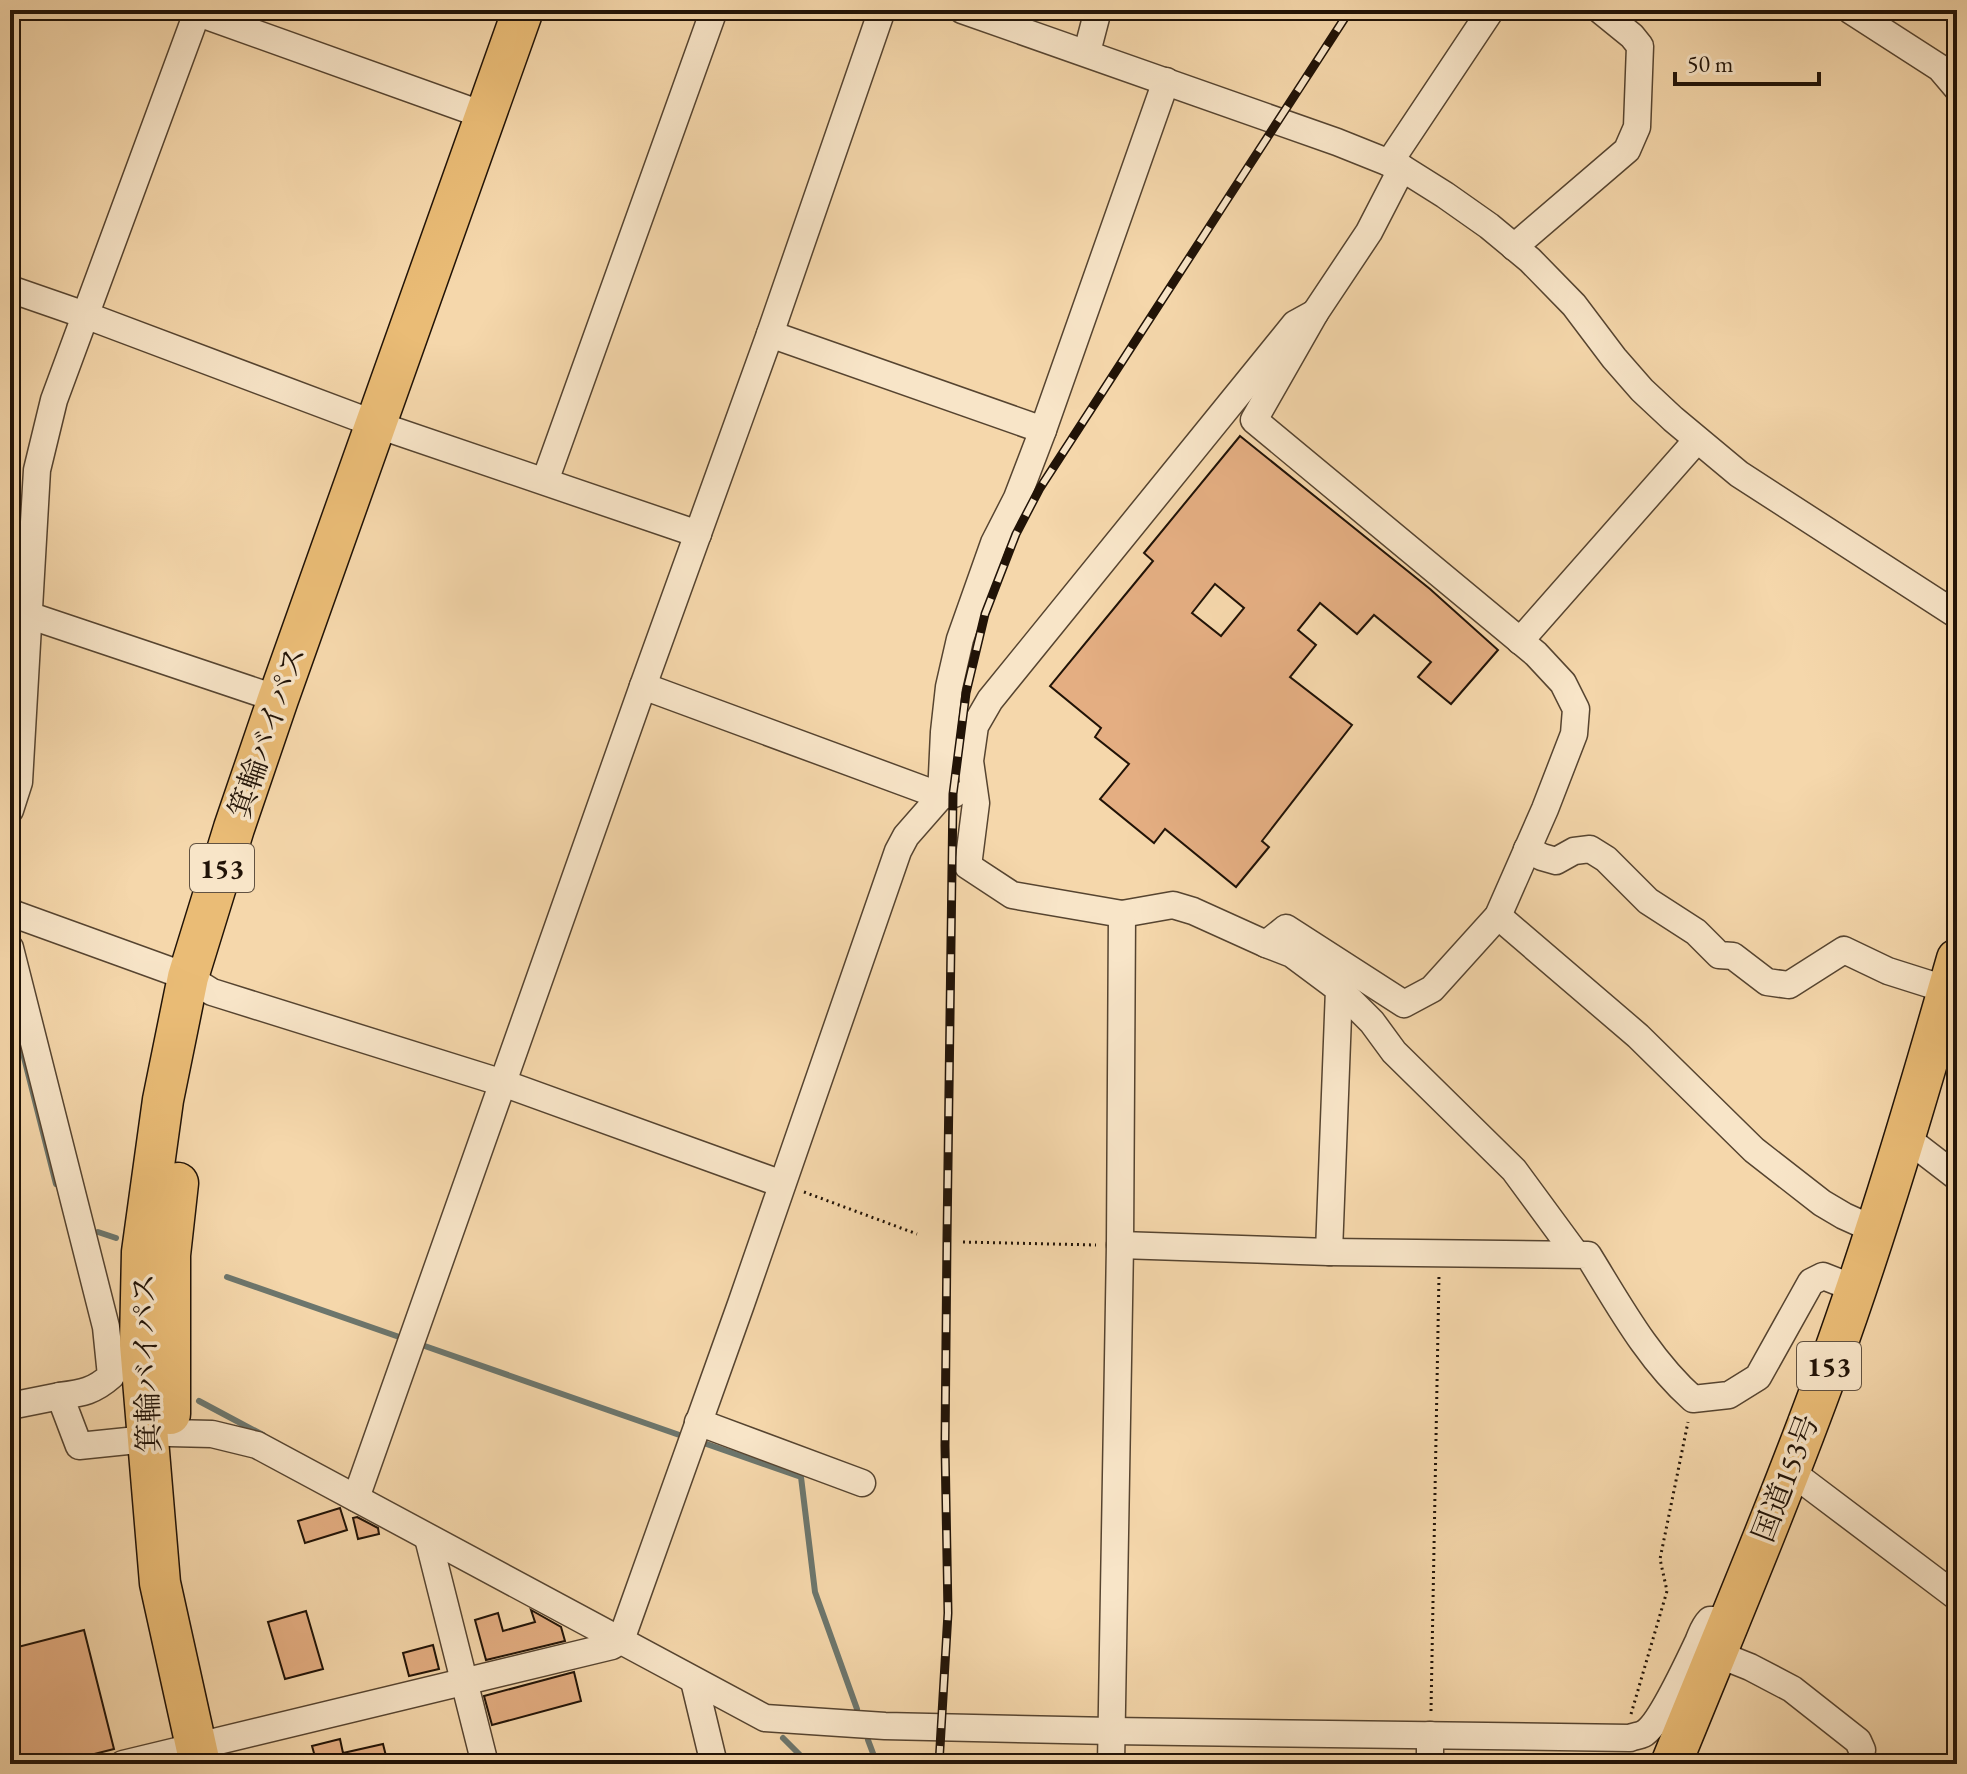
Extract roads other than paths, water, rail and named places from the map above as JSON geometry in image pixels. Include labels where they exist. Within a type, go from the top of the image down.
[{"type":"highway","name":"箕輪バイパス","points":[[200,984],[257,837],[486,116],[523,10]]},
{"type":"highway","name":"箕輪バイパス","points":[[210,1754],[182,1553],[159,1436],[170,1255],[200,984],[234,828],[278,699],[387,428],[548,10]]},
{"type":"highway","name":"国道153号","points":[[1671,1764],[1788,1475],[1856,1289],[1905,1137],[1952,974]]},
{"type":"street","points":[[545,481],[714,10]]},
{"type":"street","points":[[359,1490],[882,10]]},
{"type":"street","points":[[962,10],[1337,142],[1395,166],[1445,195],[1514,247],[1574,305],[1642,390],[1697,440],[1739,474],[1957,615]]},
{"type":"street","points":[[1087,52],[1098,10]]},
{"type":"street","points":[[1266,944],[1286,928],[1404,1004],[1432,989],[1498,916],[1574,734],[1576,709],[1563,683],[1536,654],[1254,420],[1315,313],[1369,232],[1395,166],[1491,10]]},
{"type":"street","points":[[1514,247],[1627,150],[1637,127],[1640,46],[1600,10]]},
{"type":"street","points":[[1850,10],[1940,68],[1957,88]]},
{"type":"street","points":[[10,810],[19,782],[37,470],[54,400],[195,11],[486,116]]},
{"type":"street","points":[[123,1764],[210,1754],[465,1682],[612,1646],[624,1632],[898,851],[906,836],[941,796],[949,687],[960,639],[994,543],[1017,498],[1043,430],[1166,81]]},
{"type":"street","points":[[10,289],[387,428],[698,534]]},
{"type":"street","points":[[1315,313],[1295,324],[990,700],[975,726],[970,761],[976,803],[968,866],[1012,895],[1122,914],[1173,905],[1292,954],[1339,989],[1372,1022],[1394,1052],[1514,1170],[1575,1253]]},
{"type":"street","points":[[770,334],[1043,430]]},
{"type":"street","points":[[1520,641],[1697,440]]},
{"type":"street","points":[[28,615],[278,699]]},
{"type":"street","points":[[643,686],[941,796],[974,791]]},
{"type":"street","points":[[1527,849],[1556,861],[1574,851],[1590,849],[1606,859],[1648,901],[1696,932],[1719,955],[1733,956],[1767,982],[1789,985],[1844,950],[1888,971],[1952,974]]},
{"type":"street","points":[[10,910],[200,984],[503,1083],[782,1184]]},
{"type":"street","points":[[1111,1764],[1122,914]]},
{"type":"street","points":[[1498,916],[1638,1036],[1754,1150],[1822,1203],[1875,1230]]},
{"type":"street","points":[[10,948],[106,1327],[111,1376],[98,1387],[84,1392],[10,1406]]},
{"type":"street","points":[[1329,1252],[1339,989]]},
{"type":"street","points":[[1905,1137],[1957,1177]]},
{"type":"street","points":[[1120,1245],[1329,1252],[1588,1255],[1645,1347],[1693,1399],[1729,1395],[1758,1377],[1811,1282],[1823,1276],[1856,1289]]},
{"type":"street","points":[[60,1396],[79,1446],[159,1436],[212,1434],[257,1445],[359,1490],[428,1538],[624,1632],[694,1681],[765,1718],[885,1726],[1630,1738],[1652,1727],[1704,1626],[1710,1620],[1719,1620],[1721,1638],[1750,1667],[1792,1689],[1858,1741],[1862,1750]]},
{"type":"street","points":[[693,1434],[862,1483]]},
{"type":"street","points":[[1788,1475],[1802,1480],[1957,1597]]},
{"type":"street","points":[[428,1538],[485,1764]]},
{"type":"street","points":[[694,1681],[714,1764]]},
{"type":"street","points":[[1430,1735],[1430,1764]]},
{"type":"waterway","points":[[10,1002],[56,1184]]},
{"type":"waterway","points":[[98,1232],[116,1238]]},
{"type":"waterway","points":[[227,1277],[405,1339]]},
{"type":"waterway","points":[[419,1344],[688,1438]]},
{"type":"waterway","points":[[199,1401],[263,1435]]},
{"type":"waterway","points":[[698,1441],[801,1477],[815,1592],[857,1709]]},
{"type":"waterway","points":[[783,1738],[809,1764]]},
{"type":"waterway","points":[[868,1740],[877,1764]]},
{"type":"railway","points":[[939,1764],[948,1613],[945,1446],[953,794],[966,693],[985,614],[1016,534],[1040,488],[1350,10]]}]
